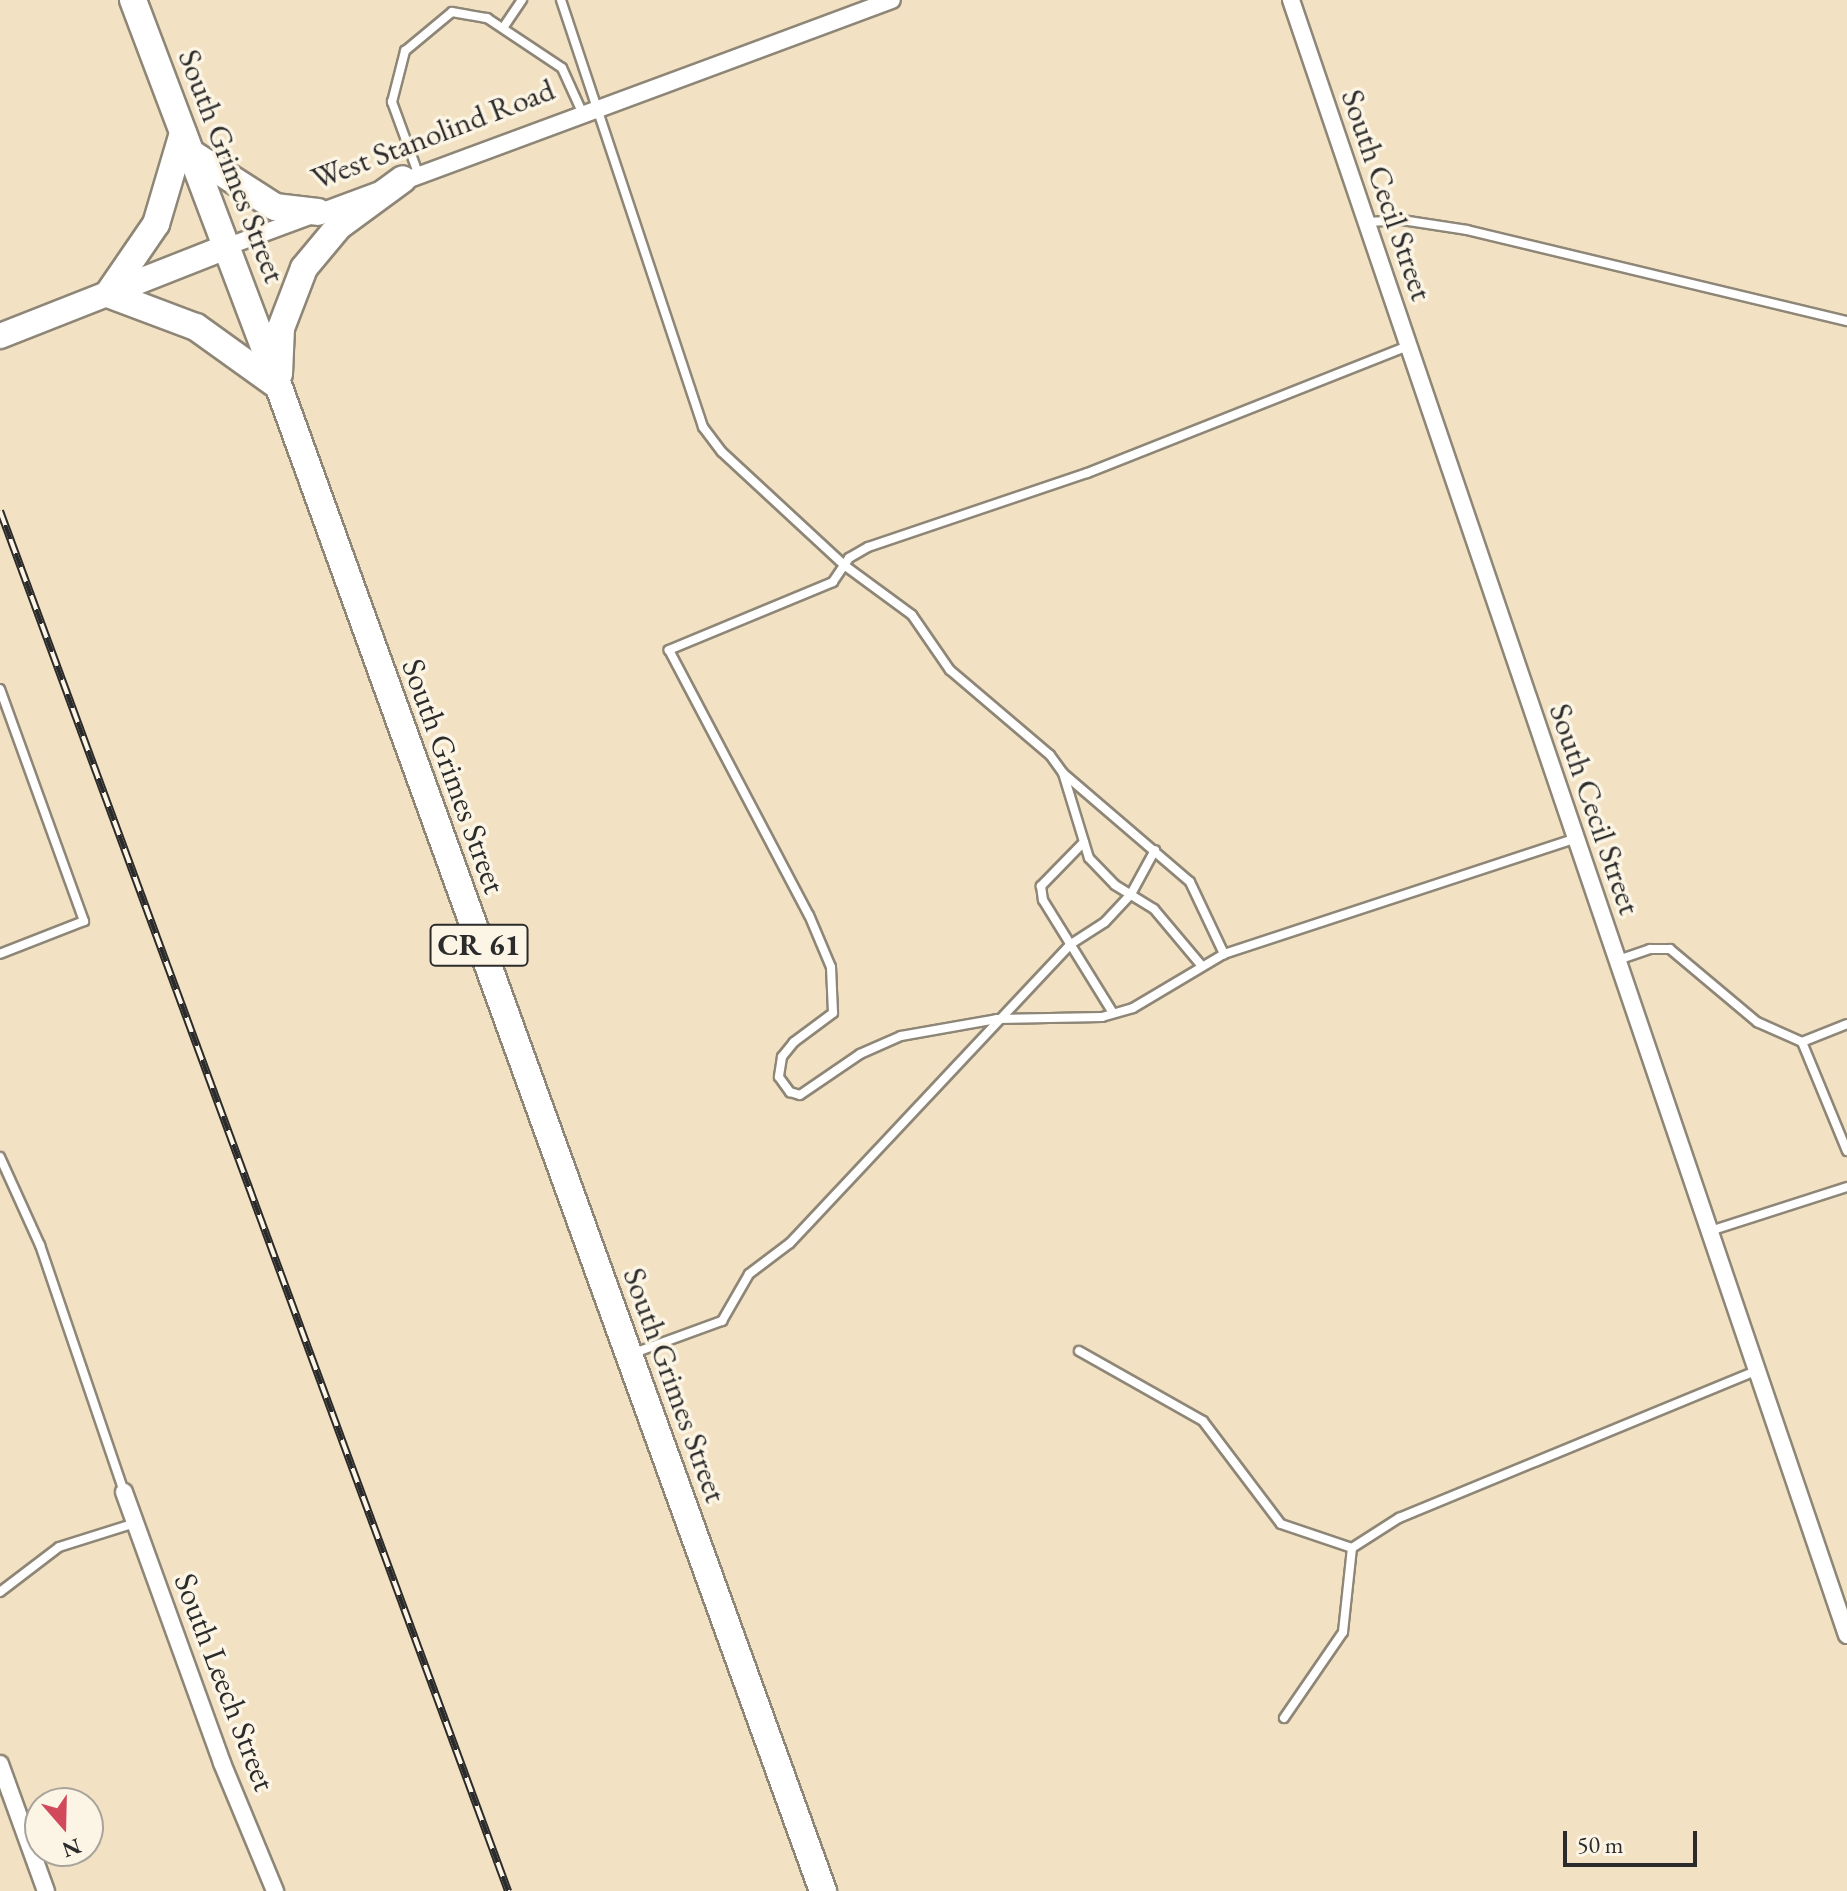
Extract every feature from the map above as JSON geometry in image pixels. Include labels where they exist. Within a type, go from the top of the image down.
[{"type":"main road","name":"South Grimes Street","points":[[133,0],[278,386],[823,1891]]},
{"type":"main road","points":[[278,386],[196,327],[108,294],[156,224],[187,143],[275,207],[318,212]]},
{"type":"main road","points":[[278,386],[281,328],[304,268],[339,226],[410,176]]},
{"type":"main road","name":"West Stanolind Road","points":[[0,336],[226,247]]},
{"type":"street","name":"West Stanolind Road","points":[[226,247],[582,112],[892,0]]},
{"type":"street","name":"South Cecil Street","points":[[1291,0],[1847,1635]]},
{"type":"street","name":"South Leech Street","points":[[124,1492],[275,1891]]},
{"type":"street","points":[[0,1764],[46,1891]]},
{"type":"lane","points":[[503,28],[522,0]]},
{"type":"lane","points":[[561,0],[599,106],[703,427],[722,452],[844,565],[872,581],[912,615],[950,670],[1050,755],[1063,773],[1190,882],[1224,954]]},
{"type":"lane","points":[[410,176],[392,102],[405,51],[452,12],[487,18],[562,68],[582,112]]},
{"type":"lane","points":[[1367,222],[1402,220],[1467,230],[1847,321]]},
{"type":"lane","points":[[1409,346],[1087,473],[868,547],[844,565],[833,582],[669,650],[809,915],[831,967],[833,1013],[794,1042],[782,1057],[779,1077],[790,1092],[800,1095],[860,1054],[901,1036],[1004,1018],[1113,1013],[1133,1008],[1224,954],[1576,838]]},
{"type":"lane","points":[[0,689],[84,921],[0,954]]},
{"type":"lane","points":[[1063,773],[1089,858],[1154,909],[1201,965]]},
{"type":"lane","points":[[1084,842],[1041,886],[1043,900],[1113,1013]]},
{"type":"lane","points":[[628,1355],[722,1321],[749,1274],[790,1243],[1071,944],[1105,922],[1131,894],[1155,850]]},
{"type":"lane","points":[[1617,960],[1650,949],[1670,949],[1757,1022],[1802,1042],[1847,1151]]},
{"type":"lane","points":[[1802,1042],[1847,1024]]},
{"type":"lane","points":[[0,1157],[40,1245],[124,1492]]},
{"type":"lane","points":[[1709,1231],[1847,1187]]},
{"type":"lane","points":[[1079,1351],[1203,1421],[1281,1524],[1352,1548]]},
{"type":"lane","points":[[1352,1548],[1399,1518],[1757,1371]]},
{"type":"lane","points":[[0,1592],[59,1547],[135,1523]]},
{"type":"lane","points":[[1284,1718],[1343,1632],[1352,1548]]},
{"type":"railway","points":[[0,511],[508,1891]]}]
